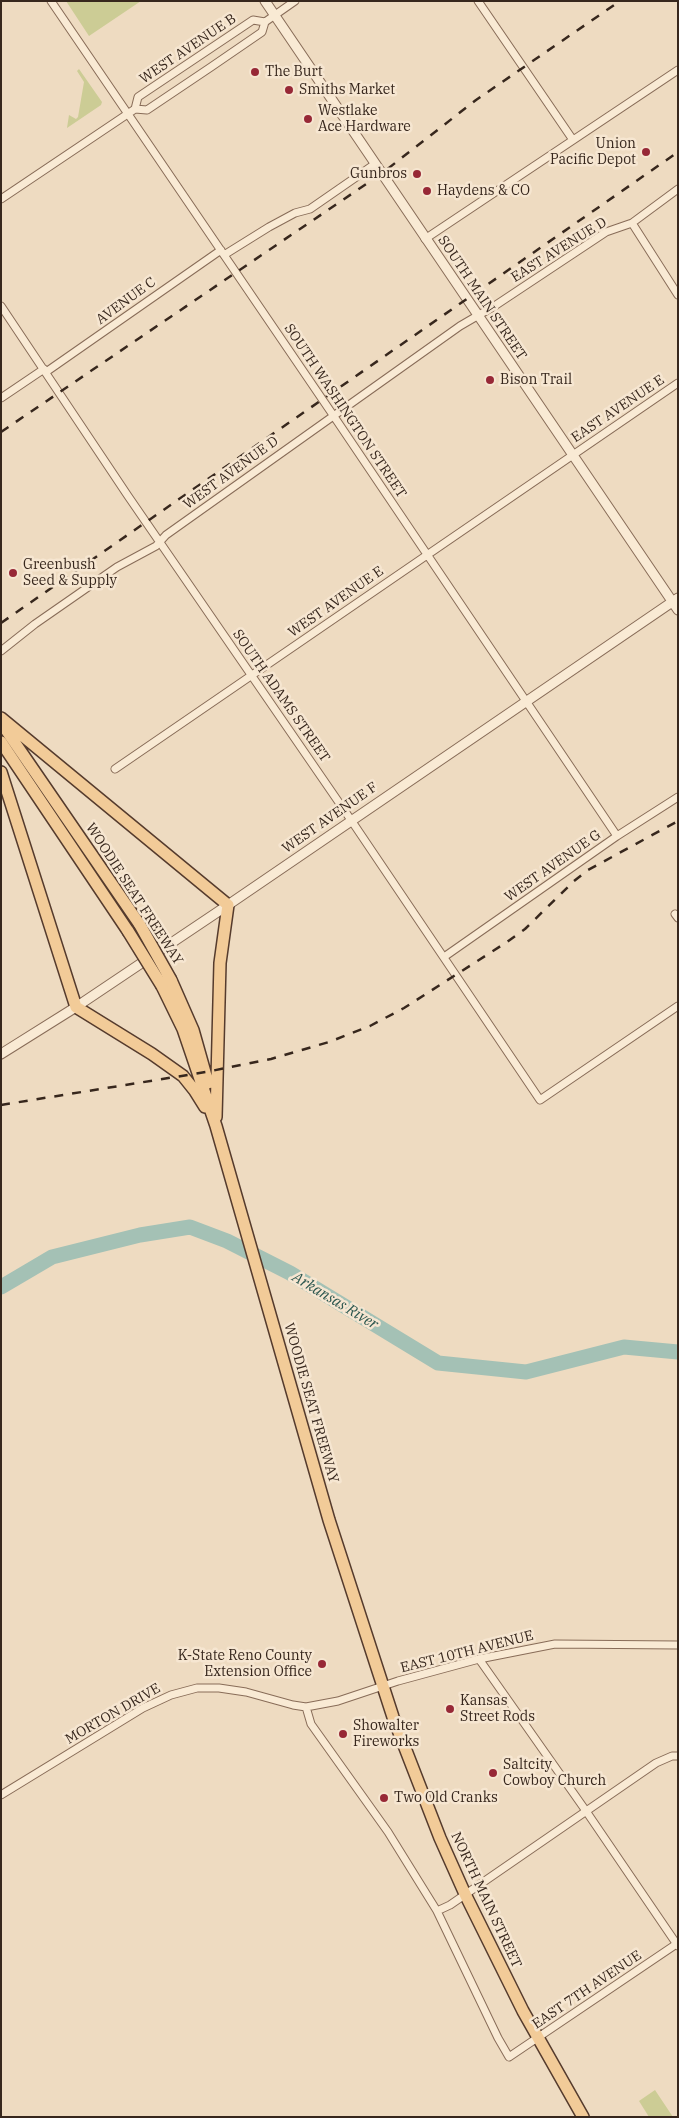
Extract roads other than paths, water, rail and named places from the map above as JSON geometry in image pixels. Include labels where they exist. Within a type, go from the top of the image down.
[{"type":"main road","points":[[1,718],[228,905],[220,963],[216,1126]]},
{"type":"main road","name":"WOODIE SEAT FREEWAY","points":[[1,723],[140,925],[166,983],[193,1030],[204,1064],[220,1141],[329,1520],[382,1686]]},
{"type":"main road","name":"WOODIE SEAT FREEWAY","points":[[1,742],[128,931],[166,983]]},
{"type":"main road","points":[[1,772],[76,1007],[152,1054],[183,1076],[195,1091],[216,1126]]},
{"type":"main road","name":"NORTH MAIN STREET","points":[[382,1686],[415,1776],[465,1894],[537,2038],[583,2117]]},
{"type":"street","name":"SOUTH WASHINGTON STREET","points":[[51,1],[334,415],[617,836]]},
{"type":"street","name":"SOUTH MAIN STREET","points":[[265,1],[572,455],[675,600],[678,610]]},
{"type":"street","name":"WEST AVENUE B","points":[[1,200],[127,114],[135,109],[147,110],[203,73],[262,32],[265,22],[294,1]]},
{"type":"street","points":[[478,1],[573,140]]},
{"type":"street","name":"WEST AVENUE B","points":[[135,109],[138,97],[254,20],[265,22]]},
{"type":"street","points":[[426,239],[678,70]]},
{"type":"street","name":"AVENUE C","points":[[1,398],[222,252],[295,213],[310,209],[375,164]]},
{"type":"street","name":"EAST AVENUE D","points":[[477,315],[606,232],[632,223],[678,189]]},
{"type":"street","points":[[632,223],[678,294]]},
{"type":"street","name":"SOUTH ADAMS STREET","points":[[1,306],[540,1100],[678,1006]]},
{"type":"street","name":"WEST AVENUE D","points":[[1,651],[35,624],[117,567],[156,546],[166,535],[477,315]]},
{"type":"street","name":"EAST AVENUE E","points":[[572,455],[678,383]]},
{"type":"street","name":"WEST AVENUE E","points":[[115,769],[572,455]]},
{"type":"street","name":"WEST AVENUE F","points":[[2,1052],[76,1007],[228,905],[675,600]]},
{"type":"street","name":"WEST AVENUE G","points":[[444,957],[617,836],[678,797]]},
{"type":"street","name":"EAST 10TH AVENUE","points":[[306,1707],[338,1701],[382,1686],[478,1659],[554,1644],[678,1644]]},
{"type":"street","points":[[478,1659],[586,1811],[677,1944]]},
{"type":"street","name":"MORTON DRIVE","points":[[1,1795],[143,1708],[171,1695],[196,1688],[219,1688],[246,1692],[306,1707]]},
{"type":"street","points":[[306,1707],[311,1724],[388,1832],[436,1911],[465,1894],[656,1763],[672,1756],[678,1756]]},
{"type":"street","name":"EAST 7TH AVENUE","points":[[436,1911],[509,2057],[677,1944]]},
{"type":"waterway","name":"Arkansas River","points":[[1,1287],[52,1257],[140,1235],[190,1227],[227,1241],[290,1273],[438,1363],[526,1372],[624,1347],[678,1352]]},
{"type":"railway","points":[[1,432],[381,174],[476,100],[620,1]]},
{"type":"railway","points":[[1,623],[678,152]]},
{"type":"railway","points":[[1,1105],[206,1072],[271,1059],[329,1042],[370,1026],[404,1008],[507,942],[525,929],[574,881],[588,870],[678,821]]},
{"type":"place","name":"The Burt","points":[[255,72]]},
{"type":"place","name":"Smiths Market","points":[[289,90]]},
{"type":"place","name":"Westlake Ace Hardware","points":[[308,119]]},
{"type":"place","name":"Union Pacific Depot","points":[[646,152]]},
{"type":"place","name":"Gunbros","points":[[417,174]]},
{"type":"place","name":"Haydens & CO","points":[[427,191]]},
{"type":"place","name":"Bison Trail","points":[[490,380]]},
{"type":"place","name":"Greenbush Seed & Supply","points":[[13,573]]},
{"type":"place","name":"K-State Reno County Extension Office","points":[[322,1664]]},
{"type":"place","name":"Kansas Street Rods","points":[[450,1709]]},
{"type":"place","name":"Showalter Fireworks","points":[[343,1734]]},
{"type":"place","name":"Saltcity Cowboy Church","points":[[493,1773]]},
{"type":"place","name":"Two Old Cranks","points":[[384,1798]]}]
